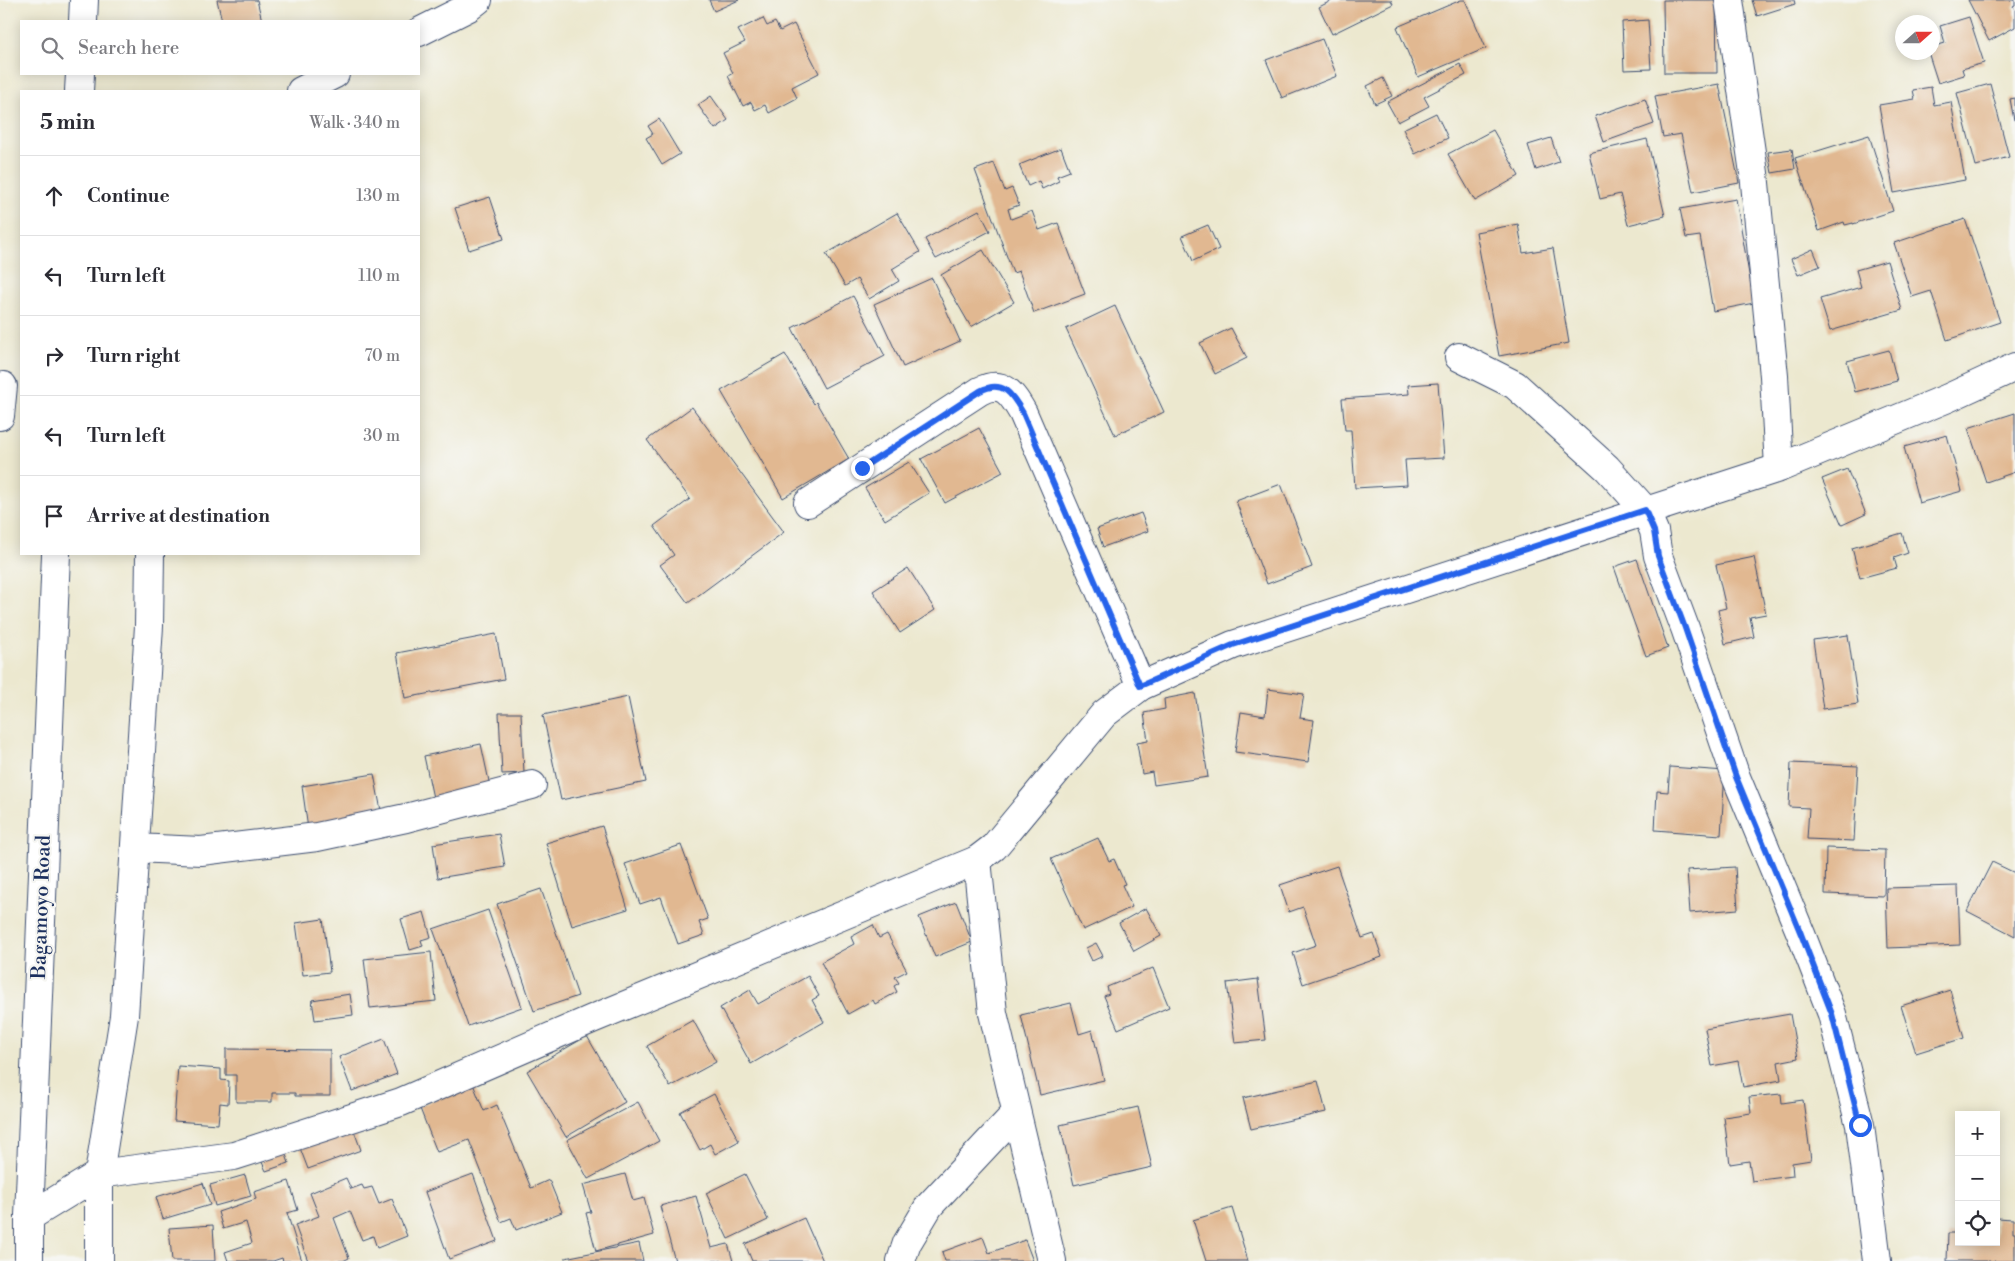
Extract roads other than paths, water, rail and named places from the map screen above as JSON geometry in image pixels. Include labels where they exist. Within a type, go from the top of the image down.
[{"type":"main road","points":[[83,20],[84,0]]},
{"type":"main road","points":[[420,32],[469,7],[478,0]]},
{"type":"main road","points":[[1729,0],[1756,192],[1774,376],[1779,468]]},
{"type":"main road","points":[[79,90],[80,75]]},
{"type":"main road","points":[[303,90],[333,75]]},
{"type":"main road","points":[[1459,357],[1515,385],[1608,468],[1645,510],[1654,531],[1658,556],[1736,777],[1798,924],[1832,1014],[1860,1125],[1877,1261]]},
{"type":"main road","points":[[29,1217],[99,1174],[234,1156],[401,1102],[601,1015],[977,860],[994,847],[1104,714],[1140,686],[1233,645],[1779,468],[2015,368]]},
{"type":"main road","points":[[0,416],[8,386]]},
{"type":"main road","points":[[808,503],[980,391],[988,387],[1000,387],[1006,390],[1014,398],[1023,413],[1140,686]]},
{"type":"main road","name":"Bagamoyo Road","points":[[29,1261],[29,1217],[56,555]]},
{"type":"main road","points":[[99,1261],[99,1174],[124,1016],[149,626],[150,555]]},
{"type":"main road","points":[[135,848],[200,851],[317,837],[406,818],[532,785]]},
{"type":"main road","points":[[977,860],[993,1012],[1052,1261]]},
{"type":"main road","points":[[901,1261],[907,1243],[929,1206],[1016,1113]]}]
